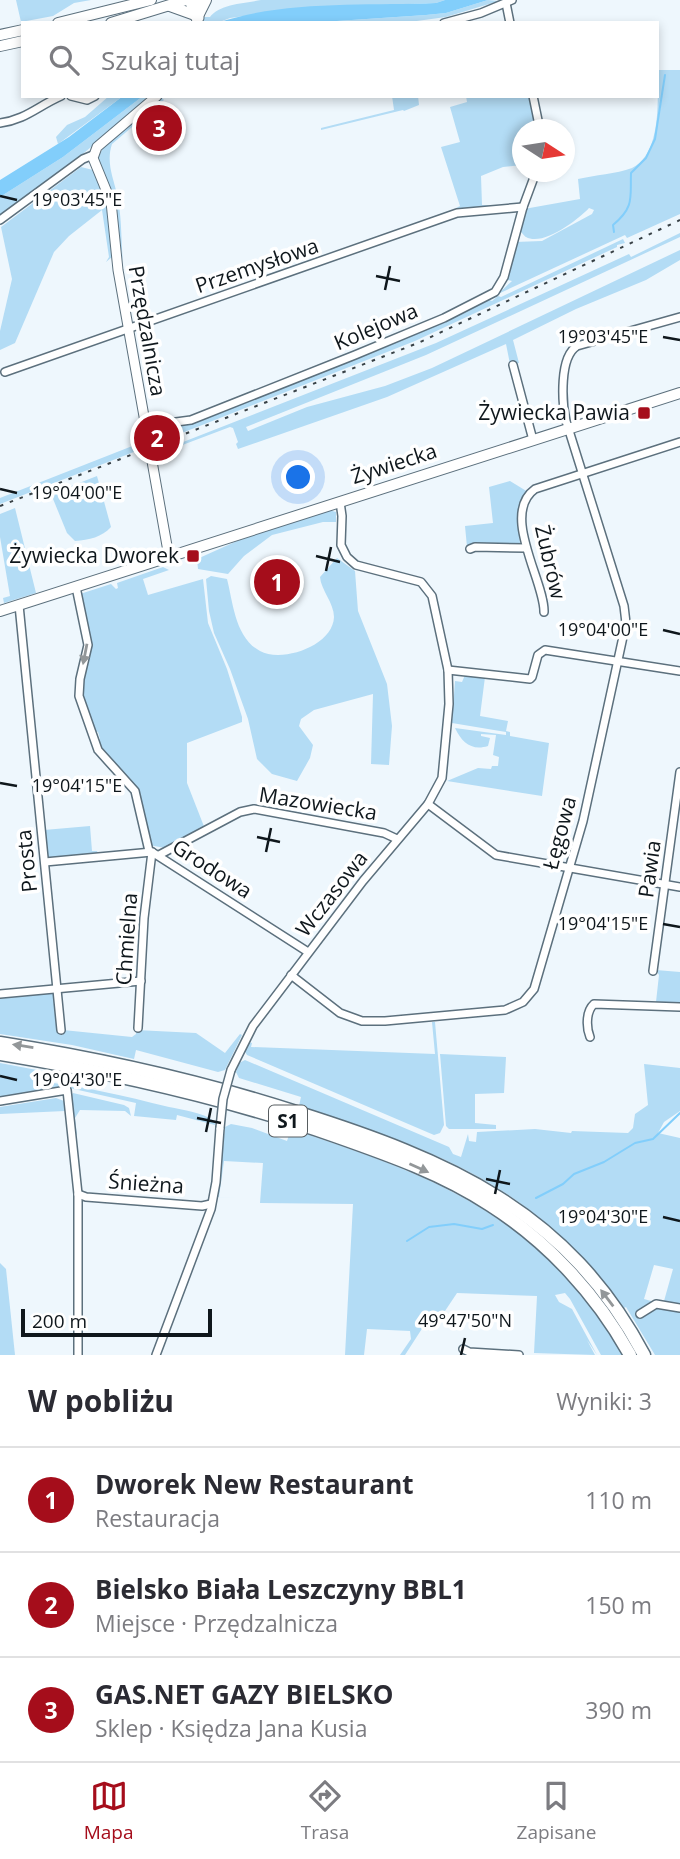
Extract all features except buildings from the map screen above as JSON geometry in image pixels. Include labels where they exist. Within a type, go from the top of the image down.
[{"type":"highway","name":"S1","points":[[0,1043],[132,1067],[238,1094],[375,1138],[444,1166],[497,1196],[557,1242],[610,1301],[644,1355]]},
{"type":"highway","name":"S1","points":[[0,1054],[117,1076],[234,1104],[372,1149],[439,1177],[491,1205],[535,1238],[584,1287],[611,1322],[630,1355]]},
{"type":"main road","points":[[66,21],[151,0]]},
{"type":"main road","points":[[120,21],[188,0]]},
{"type":"main road","points":[[170,6],[198,19],[206,0]]},
{"type":"main road","points":[[0,35],[21,30]]},
{"type":"main road","points":[[0,46],[21,41]]},
{"type":"main road","name":"Żywiecka","points":[[0,611],[680,393]]},
{"type":"street","points":[[188,0],[198,19]]},
{"type":"street","points":[[197,0],[198,19]]},
{"type":"street","points":[[451,21],[509,2],[510,21]]},
{"type":"street","points":[[0,123],[19,120],[56,98]]},
{"type":"street","points":[[0,220],[83,159],[93,155],[97,147],[155,98]]},
{"type":"street","points":[[533,98],[538,119]]},
{"type":"street","name":"Przędzalnicza","points":[[93,155],[111,202],[118,270],[169,556]]},
{"type":"street","name":"Kolejowa","points":[[146,426],[191,419],[355,355],[486,298],[499,288],[504,277],[532,182]]},
{"type":"street","name":"Przemysłowa","points":[[5,372],[457,213],[523,207]]},
{"type":"street","name":"Łęgowa","points":[[291,975],[344,1015],[362,1021],[497,1011],[517,1006],[531,993],[537,981],[583,821],[626,623],[625,612],[565,414],[566,362],[571,351],[577,346],[680,317]]},
{"type":"street","points":[[513,365],[533,440]]},
{"type":"street","points":[[583,473],[680,442]]},
{"type":"street","name":"Żubrów","points":[[544,612],[526,548],[522,521],[530,494],[535,489],[583,473]]},
{"type":"street","name":"Wczasowa","points":[[156,1355],[215,1192],[223,1099],[231,1070],[253,1026],[397,839],[428,804],[439,787],[443,772],[449,704],[448,670],[430,592],[425,584],[416,580],[350,561],[341,545],[340,502]]},
{"type":"street","points":[[470,550],[475,547],[526,548]]},
{"type":"street","name":"Chmielna","points":[[76,587],[88,645],[79,696],[98,750],[135,791],[153,853],[144,918],[138,1028]]},
{"type":"street","name":"Prosta","points":[[19,605],[61,1030]]},
{"type":"street","points":[[448,670],[530,678],[538,655],[543,650],[680,671]]},
{"type":"street","name":"Pawia","points":[[653,971],[680,772]]},
{"type":"street","points":[[428,804],[496,855],[680,887]]},
{"type":"street","name":"Mazowiecka","points":[[153,853],[240,812],[254,809],[384,833],[397,839]]},
{"type":"street","name":"Grodowa","points":[[45,862],[153,853],[308,952]]},
{"type":"street","points":[[0,994],[141,981]]},
{"type":"street","points":[[590,1037],[589,1011],[594,1004],[680,1007]]},
{"type":"street","points":[[0,1101],[67,1090],[78,1194],[78,1355]]},
{"type":"street","name":"Śnieżna","points":[[78,1194],[86,1197],[194,1206],[211,1204]]},
{"type":"street","points":[[640,1314],[656,1304],[680,1308]]},
{"type":"street","points":[[463,1349],[469,1352],[519,1355]]},
{"type":"shaded area","points":[[16,0],[91,0],[74,3],[53,16],[21,22]]},
{"type":"shaded area","points":[[261,0],[445,0],[436,3],[299,8],[222,21],[204,21],[203,17],[210,17],[220,9]]},
{"type":"shaded area","points":[[488,0],[499,1],[446,17],[417,21],[337,21],[426,15],[446,13]]},
{"type":"shaded area","points":[[659,70],[680,70],[680,214],[627,238],[625,235],[498,294],[512,281],[504,279],[515,242],[542,241],[592,214],[594,210],[589,208],[569,225],[551,235],[533,239],[525,237],[518,229],[524,209],[580,199],[578,179],[632,168],[642,161],[649,151],[656,124]]},
{"type":"shaded area","points":[[107,98],[120,98],[58,144],[56,137],[67,125],[85,117]]},
{"type":"shaded area","points":[[140,98],[146,98],[140,106],[60,173],[0,216],[0,197],[63,157]]},
{"type":"shaded area","points":[[162,98],[164,100],[112,144],[110,151],[120,211],[123,263],[114,197],[98,158],[103,148]]},
{"type":"shaded area","points":[[392,98],[418,98],[419,105],[404,111],[321,130],[321,128],[394,110]]},
{"type":"shaded area","points":[[466,98],[531,98],[536,119],[512,119],[512,166],[481,176],[482,205],[494,205],[459,210],[456,208],[460,206],[441,147],[460,142],[450,107],[467,102]]},
{"type":"shaded area","points":[[81,167],[93,170],[106,203],[112,257],[106,262],[109,257],[102,210],[69,236],[54,252],[15,343],[0,350],[0,331],[12,279],[1,227]]},
{"type":"shaded area","points":[[680,233],[680,237],[426,355],[246,427],[248,431],[307,407],[385,386],[432,368],[680,250],[680,260],[646,280],[576,309],[513,340],[519,363],[510,364],[506,344],[387,397],[238,449],[233,428],[230,427],[156,455],[155,453],[436,343]]},
{"type":"shaded area","points":[[623,239],[625,243],[617,247],[415,341],[154,444],[153,429],[156,441],[160,440],[162,426],[178,425],[487,299],[492,301]]},
{"type":"shaded area","points":[[140,443],[144,444],[144,448],[0,504],[0,498]]},
{"type":"shaded area","points":[[97,476],[111,527],[95,537],[75,541],[67,533],[51,494]]},
{"type":"shaded area","points":[[510,481],[528,492],[519,532],[520,543],[467,547],[465,526],[493,523],[489,487]]},
{"type":"shaded area","points":[[15,508],[36,593],[4,603],[3,598],[10,596],[0,537],[0,514]]},
{"type":"shaded area","points":[[329,510],[336,512],[336,522],[323,522],[272,535],[244,556],[228,574],[198,569],[197,559],[237,541]]},
{"type":"shaded area","points":[[337,558],[355,571],[358,611],[387,684],[392,726],[389,765],[371,764],[373,694],[314,710],[301,719],[299,726],[313,745],[310,758],[297,781],[272,774],[257,759],[248,719],[214,633],[206,579],[211,576],[227,579],[236,619],[245,638],[260,651],[281,655],[316,644],[331,627],[333,612],[320,577]]},
{"type":"shaded area","points":[[163,567],[169,570],[143,579],[148,595],[203,579],[208,623],[227,669],[242,717],[242,722],[187,743],[187,783],[205,829],[165,848],[149,845],[138,795],[96,744],[100,739],[98,732],[91,730],[80,696],[89,646],[80,594],[111,584],[116,589],[117,583]]},
{"type":"shaded area","points":[[465,675],[485,677],[480,716],[508,721],[506,731],[510,732],[510,736],[549,743],[542,796],[447,781],[478,768],[491,769],[492,766],[498,766],[499,757],[493,755],[496,735],[481,734],[490,738],[488,746],[477,747],[464,742],[455,728],[506,735],[506,732],[452,723],[455,681],[462,682]]},
{"type":"shaded area","points":[[90,826],[92,851],[97,851],[98,854],[47,858],[44,830]]},
{"type":"shaded area","points":[[656,970],[680,972],[680,1005],[597,1002],[656,1002],[659,975]]},
{"type":"shaded area","points":[[56,991],[60,1035],[63,1035],[63,1030],[132,1037],[136,1030],[196,1033],[225,1053],[240,1034],[242,1035],[225,1070],[218,1072],[136,1050],[134,1059],[72,1045],[0,1034],[0,996]]},
{"type":"shaded area","points":[[432,1022],[435,1022],[444,1125],[440,1133],[434,1135],[247,1055],[244,1050],[248,1042],[252,1043],[251,1047],[435,1054]]},
{"type":"shaded area","points":[[440,1054],[506,1057],[504,1093],[475,1094],[475,1123],[496,1125],[496,1129],[449,1129],[446,1126]]},
{"type":"shaded area","points":[[245,1060],[449,1147],[453,1154],[461,1157],[468,1134],[469,1141],[476,1142],[477,1132],[535,1129],[571,1133],[628,1133],[633,1128],[635,1114],[648,1105],[644,1064],[680,1068],[680,1111],[664,1122],[658,1133],[680,1138],[680,1305],[664,1301],[673,1269],[654,1265],[644,1299],[651,1301],[654,1306],[680,1310],[680,1355],[655,1355],[626,1307],[624,1308],[589,1265],[554,1230],[517,1201],[480,1177],[439,1157],[396,1139],[299,1106],[301,1097],[239,1078],[236,1072],[239,1063]]},
{"type":"shaded area","points":[[0,1063],[37,1070],[35,1081],[85,1088],[193,1112],[205,1116],[215,1122],[215,1125],[177,1115],[176,1120],[134,1116],[136,1103],[65,1087],[0,1098]]},
{"type":"shaded area","points":[[73,1093],[124,1105],[129,1108],[131,1116],[125,1111],[80,1110],[75,1118],[77,1135],[74,1133],[70,1097]]},
{"type":"shaded area","points":[[56,1098],[64,1101],[65,1111],[0,1114],[0,1107]]},
{"type":"shaded area","points":[[231,1124],[252,1128],[287,1141],[291,1129],[345,1147],[439,1185],[481,1208],[520,1235],[556,1267],[590,1307],[623,1355],[601,1355],[565,1293],[555,1295],[559,1302],[572,1309],[597,1355],[587,1340],[595,1355],[534,1353],[537,1296],[457,1293],[445,1311],[432,1315],[405,1355],[400,1355],[411,1339],[410,1331],[367,1329],[364,1355],[345,1355],[353,1204],[260,1203],[263,1163],[224,1161],[219,1197],[240,1198],[218,1197],[225,1127]]},
{"type":"shaded area","points":[[0,1263],[6,1269],[15,1355],[0,1355]]},
{"type":"water","points":[[445,0],[488,0],[446,13],[426,15],[337,21],[224,21],[297,7],[436,3]]},
{"type":"water","points":[[120,98],[140,98],[63,157],[0,197],[0,180],[69,137]]},
{"type":"waterway","points":[[614,232],[613,225],[625,213],[630,201],[631,173],[646,158],[655,139],[665,75]]},
{"type":"waterway","points":[[536,1198],[563,1184],[574,1174],[604,1162],[635,1143],[653,1139],[680,1113]]},
{"type":"waterway","points":[[407,1241],[429,1227],[454,1224],[482,1229],[493,1225]]},
{"type":"railway","points":[[0,506],[418,343],[680,220]]},
{"type":"place","name":"GAS.NET GAZY BIELSKO","points":[[159,128]]},
{"type":"place","name":"Żywiecka Pawia","points":[[644,413]]},
{"type":"place","name":"Bielsko Biała Leszczyny BBL1","points":[[157,438]]},
{"type":"place","name":"Żywiecka Dworek","points":[[193,556]]},
{"type":"place","name":"Dworek New Restaurant","points":[[277,582]]}]
